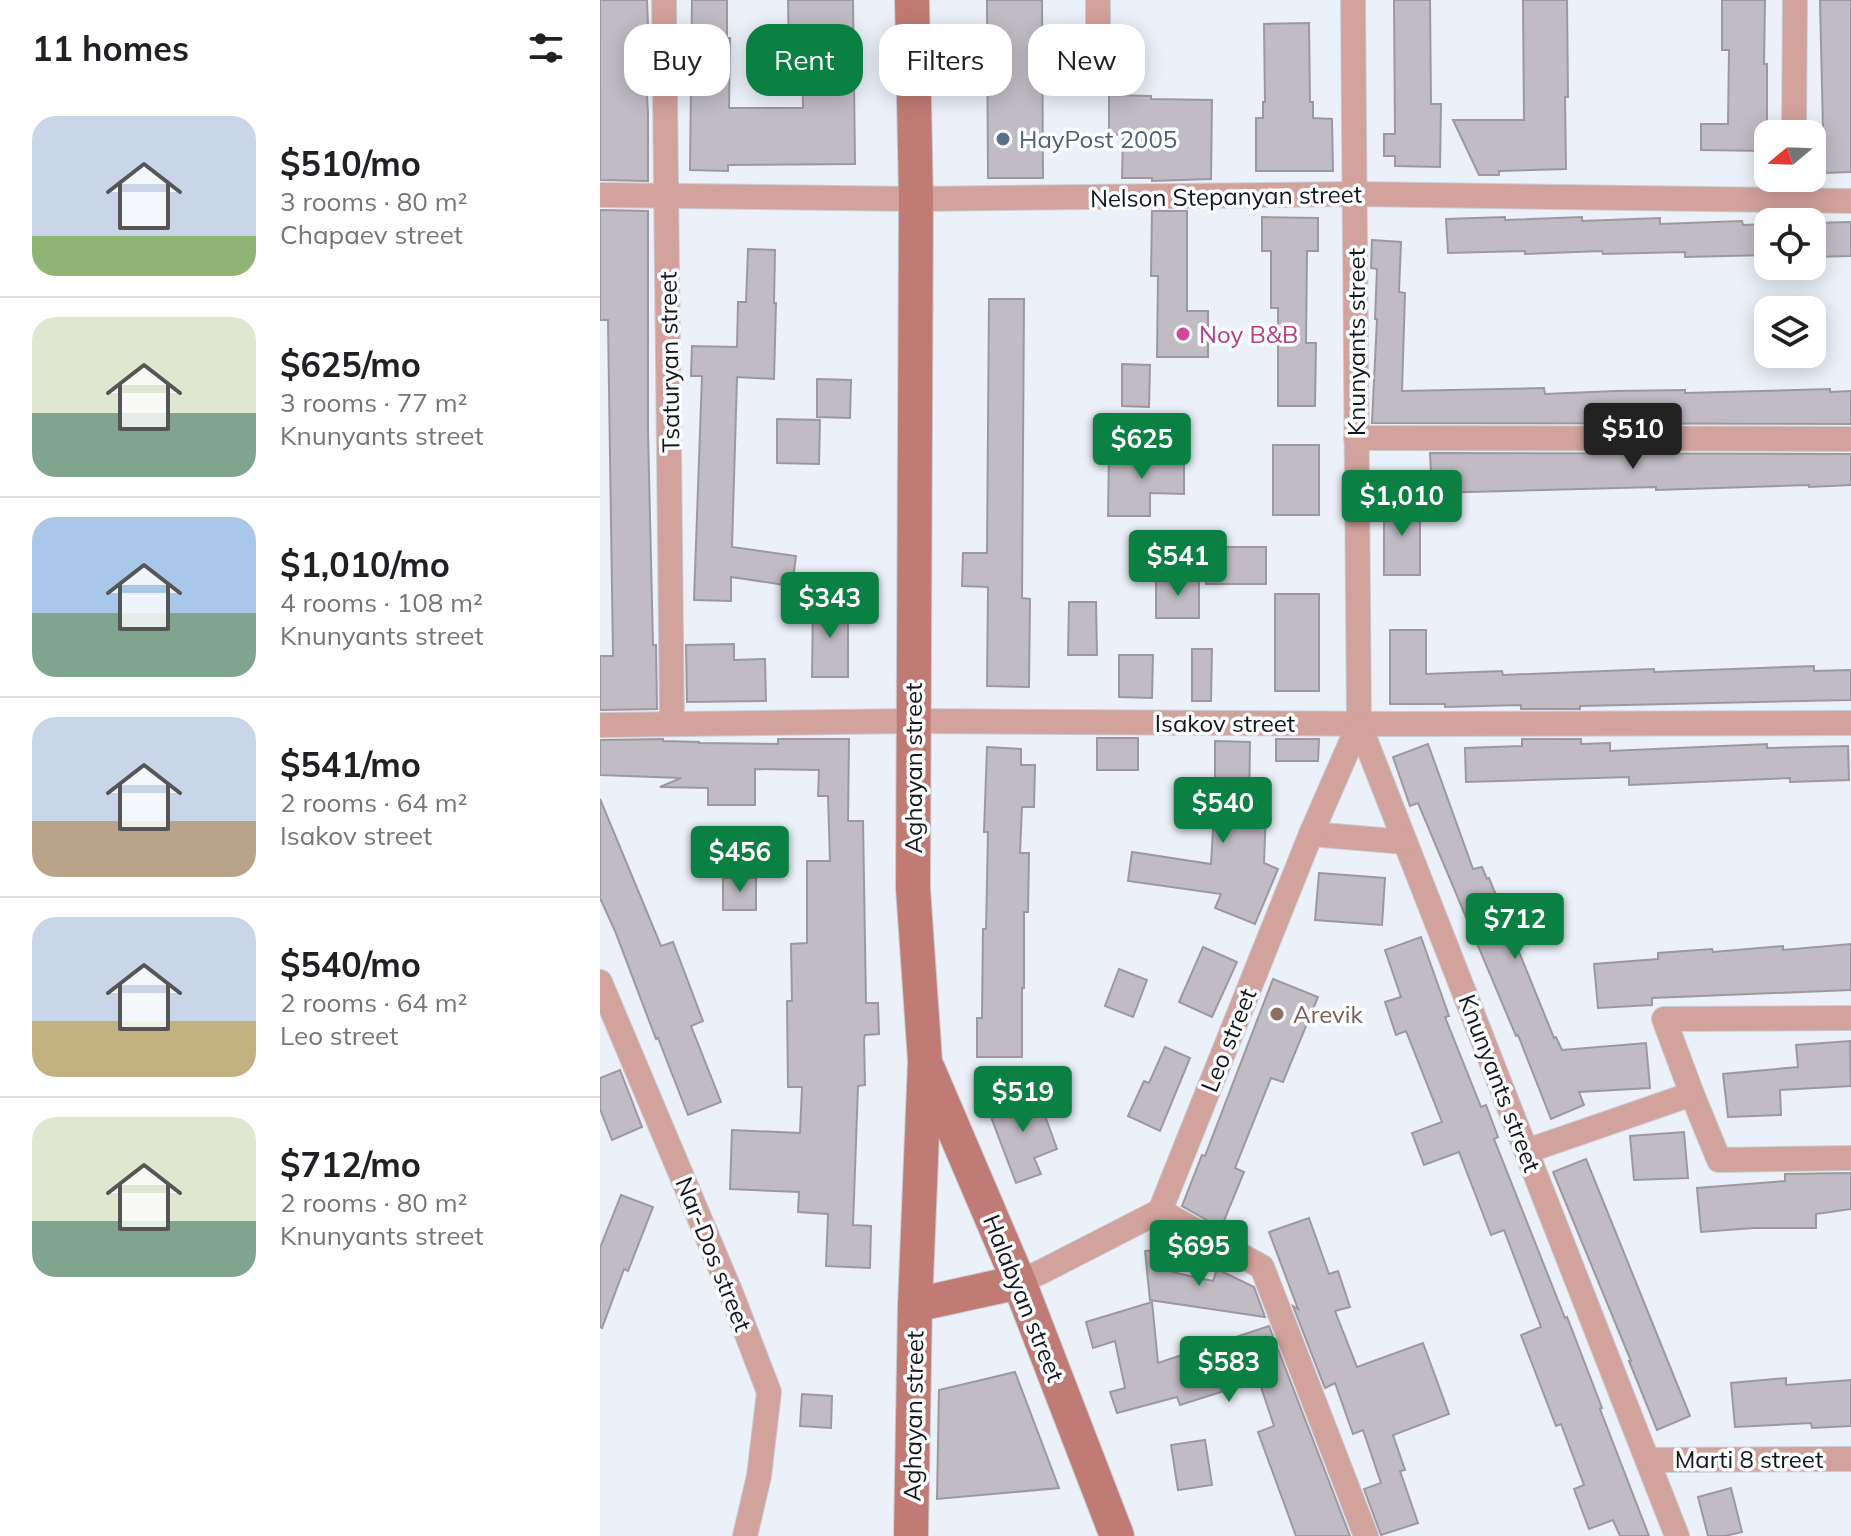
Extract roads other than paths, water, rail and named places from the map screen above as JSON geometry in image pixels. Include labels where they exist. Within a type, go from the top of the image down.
[{"type":"main road","name":"Aghayan street","points":[[911,1536],[915,1305],[925,1061],[913,888],[916,199],[912,0]]},
{"type":"main road","name":"Halabyan street","points":[[925,1061],[1019,1282],[1117,1536]]},
{"type":"main road","points":[[915,1305],[1019,1282]]},
{"type":"street","name":"Tsaturyan street","points":[[664,0],[672,724]]},
{"type":"street","points":[[1098,0],[1098,24]]},
{"type":"street","name":"Knunyants street","points":[[1353,0],[1359,724],[1677,1536]]},
{"type":"street","points":[[1794,120],[1795,0]]},
{"type":"street","name":"Nelson Stepanyan street","points":[[600,195],[916,199],[1754,189]]},
{"type":"street","name":"Nelson Stepanyan street","points":[[1808,192],[1851,201]]},
{"type":"street","points":[[1356,438],[1851,439]]},
{"type":"street","name":"Isakov street","points":[[600,725],[914,721],[1851,723]]},
{"type":"street","name":"Leo street","points":[[1160,1211],[1311,834],[1359,724]]},
{"type":"street","points":[[1311,834],[1405,842]]},
{"type":"street","name":"Nar-Dos street","points":[[600,982],[731,1293],[769,1392],[759,1476],[745,1536]]},
{"type":"street","points":[[1851,1018],[1664,1019],[1719,1160],[1851,1158]]},
{"type":"street","points":[[1527,1151],[1692,1094]]},
{"type":"street","points":[[1019,1282],[1160,1211],[1262,1267],[1366,1536]]},
{"type":"street","name":"Marti 8 street","points":[[1648,1460],[1851,1459]]},
{"type":"place","name":"HayPost 2005","points":[[1003,139]]},
{"type":"place","name":"Noy B&B","points":[[1183,334]]},
{"type":"place","name":"Arevik","points":[[1277,1014]]}]
